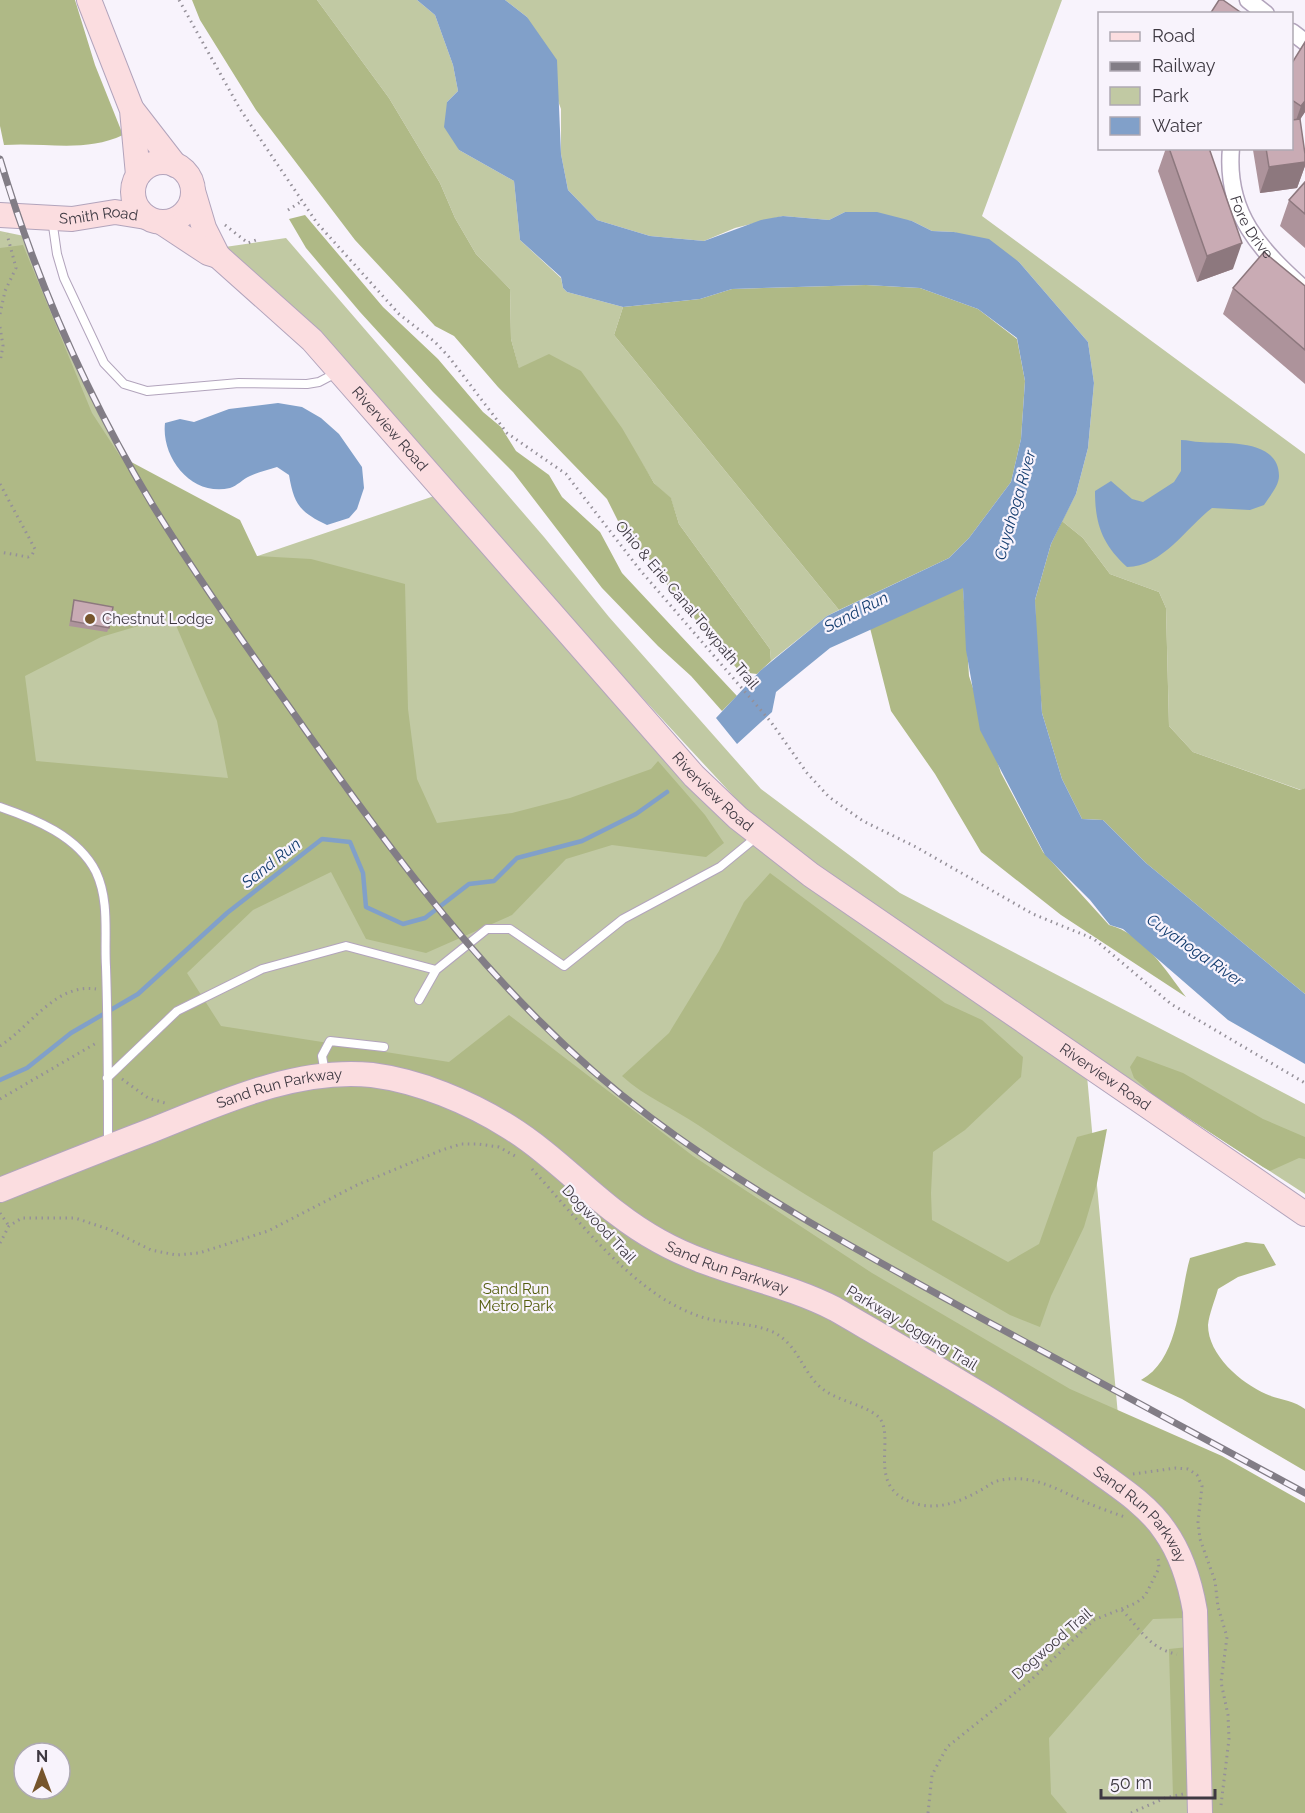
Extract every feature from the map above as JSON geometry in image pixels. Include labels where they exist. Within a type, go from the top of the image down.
[{"type":"main road","points":[[89,0],[132,110],[175,165],[188,176],[193,191],[187,210],[171,221],[153,220],[135,205],[133,189],[136,178],[132,110]]},
{"type":"main road","points":[[136,178],[143,169],[159,162],[175,165]]},
{"type":"main road","name":"Smith Road","points":[[4,221],[51,216],[117,192],[136,178]]},
{"type":"main road","name":"Riverview Road","points":[[193,191],[204,228],[219,256],[312,340],[694,776],[759,836],[840,896],[1305,1214]]},
{"type":"main road","name":"Smith Road","points":[[51,216],[72,219],[115,212],[153,220]]},
{"type":"main road","name":"Riverview Road","points":[[153,220],[208,253],[219,256]]},
{"type":"main road","name":"Sand Run Parkway","points":[[0,1190],[247,1095],[325,1076],[354,1075],[393,1079],[441,1094],[489,1115],[534,1144],[588,1191],[658,1241],[711,1267],[821,1302],[1033,1427],[1127,1493],[1165,1530],[1180,1556],[1191,1591],[1196,1655],[1200,1803]]},
{"type":"street","points":[[1248,0],[1263,12]]},
{"type":"street","points":[[1293,33],[1305,42]]},
{"type":"street","name":"Fore Drive","points":[[1231,150],[1236,207],[1259,246],[1305,290]]},
{"type":"lane","points":[[51,216],[57,254],[64,278],[104,363],[124,384],[147,391],[239,383],[307,384],[322,381],[338,372]]},
{"type":"lane","points":[[0,807],[40,822],[62,836],[96,872],[108,929],[108,1147]]},
{"type":"lane","points":[[419,1000],[436,970],[487,929],[510,929],[564,966],[623,919],[720,867],[759,836]]},
{"type":"lane","points":[[108,1078],[177,1011],[262,969],[346,946],[436,970]]},
{"type":"lane","points":[[325,1076],[322,1056],[330,1041],[384,1047]]},
{"type":"path","name":"Ohio & Erie Canal Towpath Trail","points":[[180,0],[240,109],[330,238],[399,314],[435,342],[449,357],[507,433],[566,474],[640,570],[771,722],[807,773],[842,809],[1033,914],[1094,939],[1171,1004],[1305,1083]]},
{"type":"path","points":[[288,210],[302,201]]},
{"type":"path","points":[[0,314],[5,291],[16,268],[4,221]]},
{"type":"path","points":[[220,223],[248,243],[256,240]]},
{"type":"path","points":[[0,327],[3,346],[0,362]]},
{"type":"path","points":[[0,484],[35,549],[28,557],[0,552]]},
{"type":"path","points":[[0,1046],[15,1036],[59,996],[71,990],[107,991]]},
{"type":"path","points":[[0,1099],[107,1036]]},
{"type":"path","points":[[115,1071],[143,1095],[170,1104]]},
{"type":"path","points":[[0,1243],[9,1226],[22,1218],[75,1218],[111,1230],[151,1250],[176,1255],[199,1253],[268,1231],[357,1185],[461,1144],[499,1147],[516,1157]]},
{"type":"path","name":"Dogwood Trail","points":[[525,1162],[616,1263],[633,1277],[664,1299],[696,1315],[760,1327],[777,1334],[797,1352],[818,1385],[839,1400],[877,1415],[884,1426],[883,1466],[887,1480],[898,1494],[920,1504],[944,1505],[968,1498],[998,1480],[1019,1477],[1050,1484],[1084,1502],[1130,1520]]},
{"type":"path","points":[[0,1213],[9,1226]]},
{"type":"path","points":[[1127,1473],[1188,1469],[1197,1475],[1202,1486],[1198,1522],[1200,1539],[1215,1581],[1218,1607],[1227,1637],[1221,1682],[1228,1715],[1229,1739],[1221,1813]]},
{"type":"path","name":"Dogwood Trail","points":[[928,1813],[932,1775],[947,1747],[1031,1680],[1094,1620],[1136,1603],[1151,1588],[1159,1568],[1157,1553]]},
{"type":"path","points":[[1122,1610],[1158,1648],[1175,1654],[1196,1655]]},
{"type":"path","points":[[1131,1813],[1165,1798],[1200,1803]]},
{"type":"green space","points":[[0,0],[75,0],[95,65],[123,135],[94,144],[4,145],[0,126]]},
{"type":"green space","points":[[192,0],[317,0],[389,98],[440,183],[455,218],[476,254],[510,289],[511,339],[519,368],[549,354],[581,371],[622,428],[654,483],[671,498],[679,524],[770,649],[771,661],[757,674],[740,672],[673,593],[646,555],[624,533],[607,499],[498,387],[454,336],[435,326],[355,240],[256,110],[200,20]]},
{"type":"green space","points":[[317,0],[417,0],[435,15],[453,65],[458,91],[447,102],[459,150],[514,181],[520,240],[561,278],[563,288],[567,292],[623,307],[614,335],[839,610],[827,616],[771,661],[770,649],[679,524],[671,499],[654,483],[638,457],[519,369],[511,339],[510,289],[476,254],[455,218],[440,183],[389,98]]},
{"type":"green space","points":[[505,0],[1062,0],[982,216],[1305,454],[1305,788],[1301,790],[1193,752],[1169,726],[1166,608],[1159,592],[1110,574],[1083,538],[1062,521],[1076,494],[1088,448],[1094,383],[1088,342],[1019,262],[954,232],[932,231],[912,221],[845,212],[829,220],[783,216],[735,228],[704,241],[650,236],[597,220],[568,190],[561,154],[561,109],[527,17]]},
{"type":"green space","points":[[305,215],[383,307],[438,359],[483,412],[501,427],[516,451],[549,475],[562,497],[600,532],[622,573],[737,696],[722,711],[691,676],[658,646],[602,588],[513,472],[433,392],[360,312],[306,248],[289,219]]},
{"type":"green space","name":"Sand Run Metro Park","points":[[0,231],[24,236],[60,325],[102,410],[148,494],[199,576],[443,493],[694,776],[1086,1065],[1119,1426],[1202,1458],[1242,1813],[0,1813]]},
{"type":"green space","points":[[286,238],[544,537],[609,617],[761,789],[900,893],[1305,1104],[1305,1194],[1156,1097],[810,861],[751,815],[225,247]]},
{"type":"green space","name":"Sand Run Metro Park","points":[[23,245],[92,413],[120,456],[240,520],[257,556],[311,559],[405,584],[408,709],[417,779],[437,823],[512,813],[570,798],[651,769],[658,761],[705,815],[724,843],[706,857],[612,845],[566,859],[512,915],[426,953],[366,939],[331,872],[253,910],[187,973],[221,1026],[449,1062],[509,1015],[693,1156],[872,1273],[1070,1389],[1222,1456],[1305,1503],[1305,1813],[1192,1813],[1191,1796],[1173,1797],[1169,1649],[1188,1647],[1185,1618],[1153,1619],[1049,1738],[1051,1794],[1067,1813],[0,1813],[0,248]],"holes":[[[172,616],[217,721],[228,778],[36,761],[25,676],[101,637]]]},
{"type":"green space","points":[[866,285],[920,288],[978,309],[1017,339],[1025,381],[1021,439],[1011,482],[969,538],[949,558],[839,610],[614,335],[623,307],[700,299],[732,289]]},
{"type":"green space","points":[[1062,521],[1083,538],[1110,574],[1159,592],[1166,608],[1169,726],[1193,752],[1300,790],[1305,788],[1305,994],[1146,863],[1103,820],[1082,819],[1062,779],[1042,713],[1036,637],[1035,600],[1051,544]]},
{"type":"green space","points":[[963,587],[969,676],[1001,773],[1043,852],[1109,925],[1133,936],[1153,955],[1186,997],[1061,915],[981,852],[935,774],[891,711],[870,628]]},
{"type":"green space","points":[[770,873],[945,1003],[982,1020],[1023,1057],[1021,1077],[965,1130],[933,1152],[932,1220],[1008,1262],[1039,1244],[1077,1137],[1107,1129],[1097,1183],[1084,1227],[1051,1296],[1040,1327],[1010,1315],[852,1223],[622,1076],[669,1033],[719,951],[744,902]]},
{"type":"green space","points":[[1137,1056],[1183,1073],[1263,1119],[1305,1137],[1305,1159],[1299,1158],[1270,1171],[1263,1167],[1156,1097],[1134,1078],[1130,1067]]},
{"type":"green space","points":[[1246,1242],[1264,1244],[1276,1265],[1238,1277],[1218,1289],[1208,1325],[1209,1336],[1220,1357],[1246,1383],[1266,1394],[1305,1409],[1305,1471],[1182,1399],[1141,1380],[1154,1370],[1164,1357],[1171,1342],[1190,1258]]},
{"type":"water","name":"Cuyahoga River","points":[[417,0],[505,0],[527,17],[557,60],[561,154],[568,190],[597,220],[650,236],[704,241],[761,220],[783,216],[829,220],[845,212],[877,212],[912,221],[932,231],[954,232],[989,239],[1019,262],[1088,342],[1094,383],[1088,448],[1076,494],[1051,544],[1035,600],[1042,713],[1062,779],[1082,819],[1103,820],[1146,863],[1305,994],[1305,1064],[1228,1020],[1123,929],[1110,925],[1090,900],[1045,855],[980,730],[966,650],[963,588],[830,648],[776,692],[772,712],[737,744],[716,718],[760,671],[827,616],[949,558],[969,538],[1011,482],[1021,439],[1025,381],[1017,338],[978,309],[920,288],[866,285],[732,289],[700,299],[623,307],[567,292],[563,288],[561,277],[520,240],[514,181],[459,150],[444,127],[447,102],[458,91],[453,65],[435,15]]},
{"type":"water","points":[[278,403],[302,407],[321,418],[339,434],[362,467],[364,488],[357,509],[349,518],[327,525],[310,516],[296,501],[289,475],[277,467],[247,477],[230,488],[203,487],[182,472],[168,449],[165,423],[180,419],[194,422],[229,409]]},
{"type":"water","points":[[1181,440],[1236,444],[1260,449],[1270,455],[1277,464],[1279,476],[1277,484],[1264,505],[1250,510],[1212,508],[1163,553],[1140,565],[1127,567],[1111,550],[1102,533],[1096,514],[1095,491],[1111,481],[1132,499],[1143,502],[1174,482],[1181,471]]},
{"type":"building","points":[[1219,0],[1223,0],[1240,12],[1211,12]]},
{"type":"building","points":[[1305,42],[1305,101],[1301,106],[1293,101],[1293,61]]},
{"type":"building","points":[[1300,119],[1305,162],[1269,167],[1266,150],[1293,150],[1293,120]]},
{"type":"building","points":[[1170,150],[1210,150],[1242,243],[1207,256]]},
{"type":"building","points":[[1305,182],[1305,214],[1289,200]]},
{"type":"building","points":[[1264,252],[1305,286],[1305,350],[1233,288]]},
{"type":"building","name":"Chestnut Lodge","points":[[74,600],[113,607],[109,628],[71,621]]},
{"type":"waterway","name":"Sand Run","points":[[0,1080],[27,1068],[71,1033],[138,994],[227,913],[322,839],[350,842],[363,873],[366,907],[403,924],[425,918],[469,884],[494,881],[517,858],[582,841],[636,814],[667,792]]},
{"type":"railway","points":[[0,159],[30,249],[65,336],[106,422],[152,504],[245,645],[342,781],[421,886],[505,985],[599,1076],[650,1117],[730,1173],[854,1248],[1305,1493]]},
{"type":"place","name":"Chestnut Lodge","points":[[90,619]]}]
